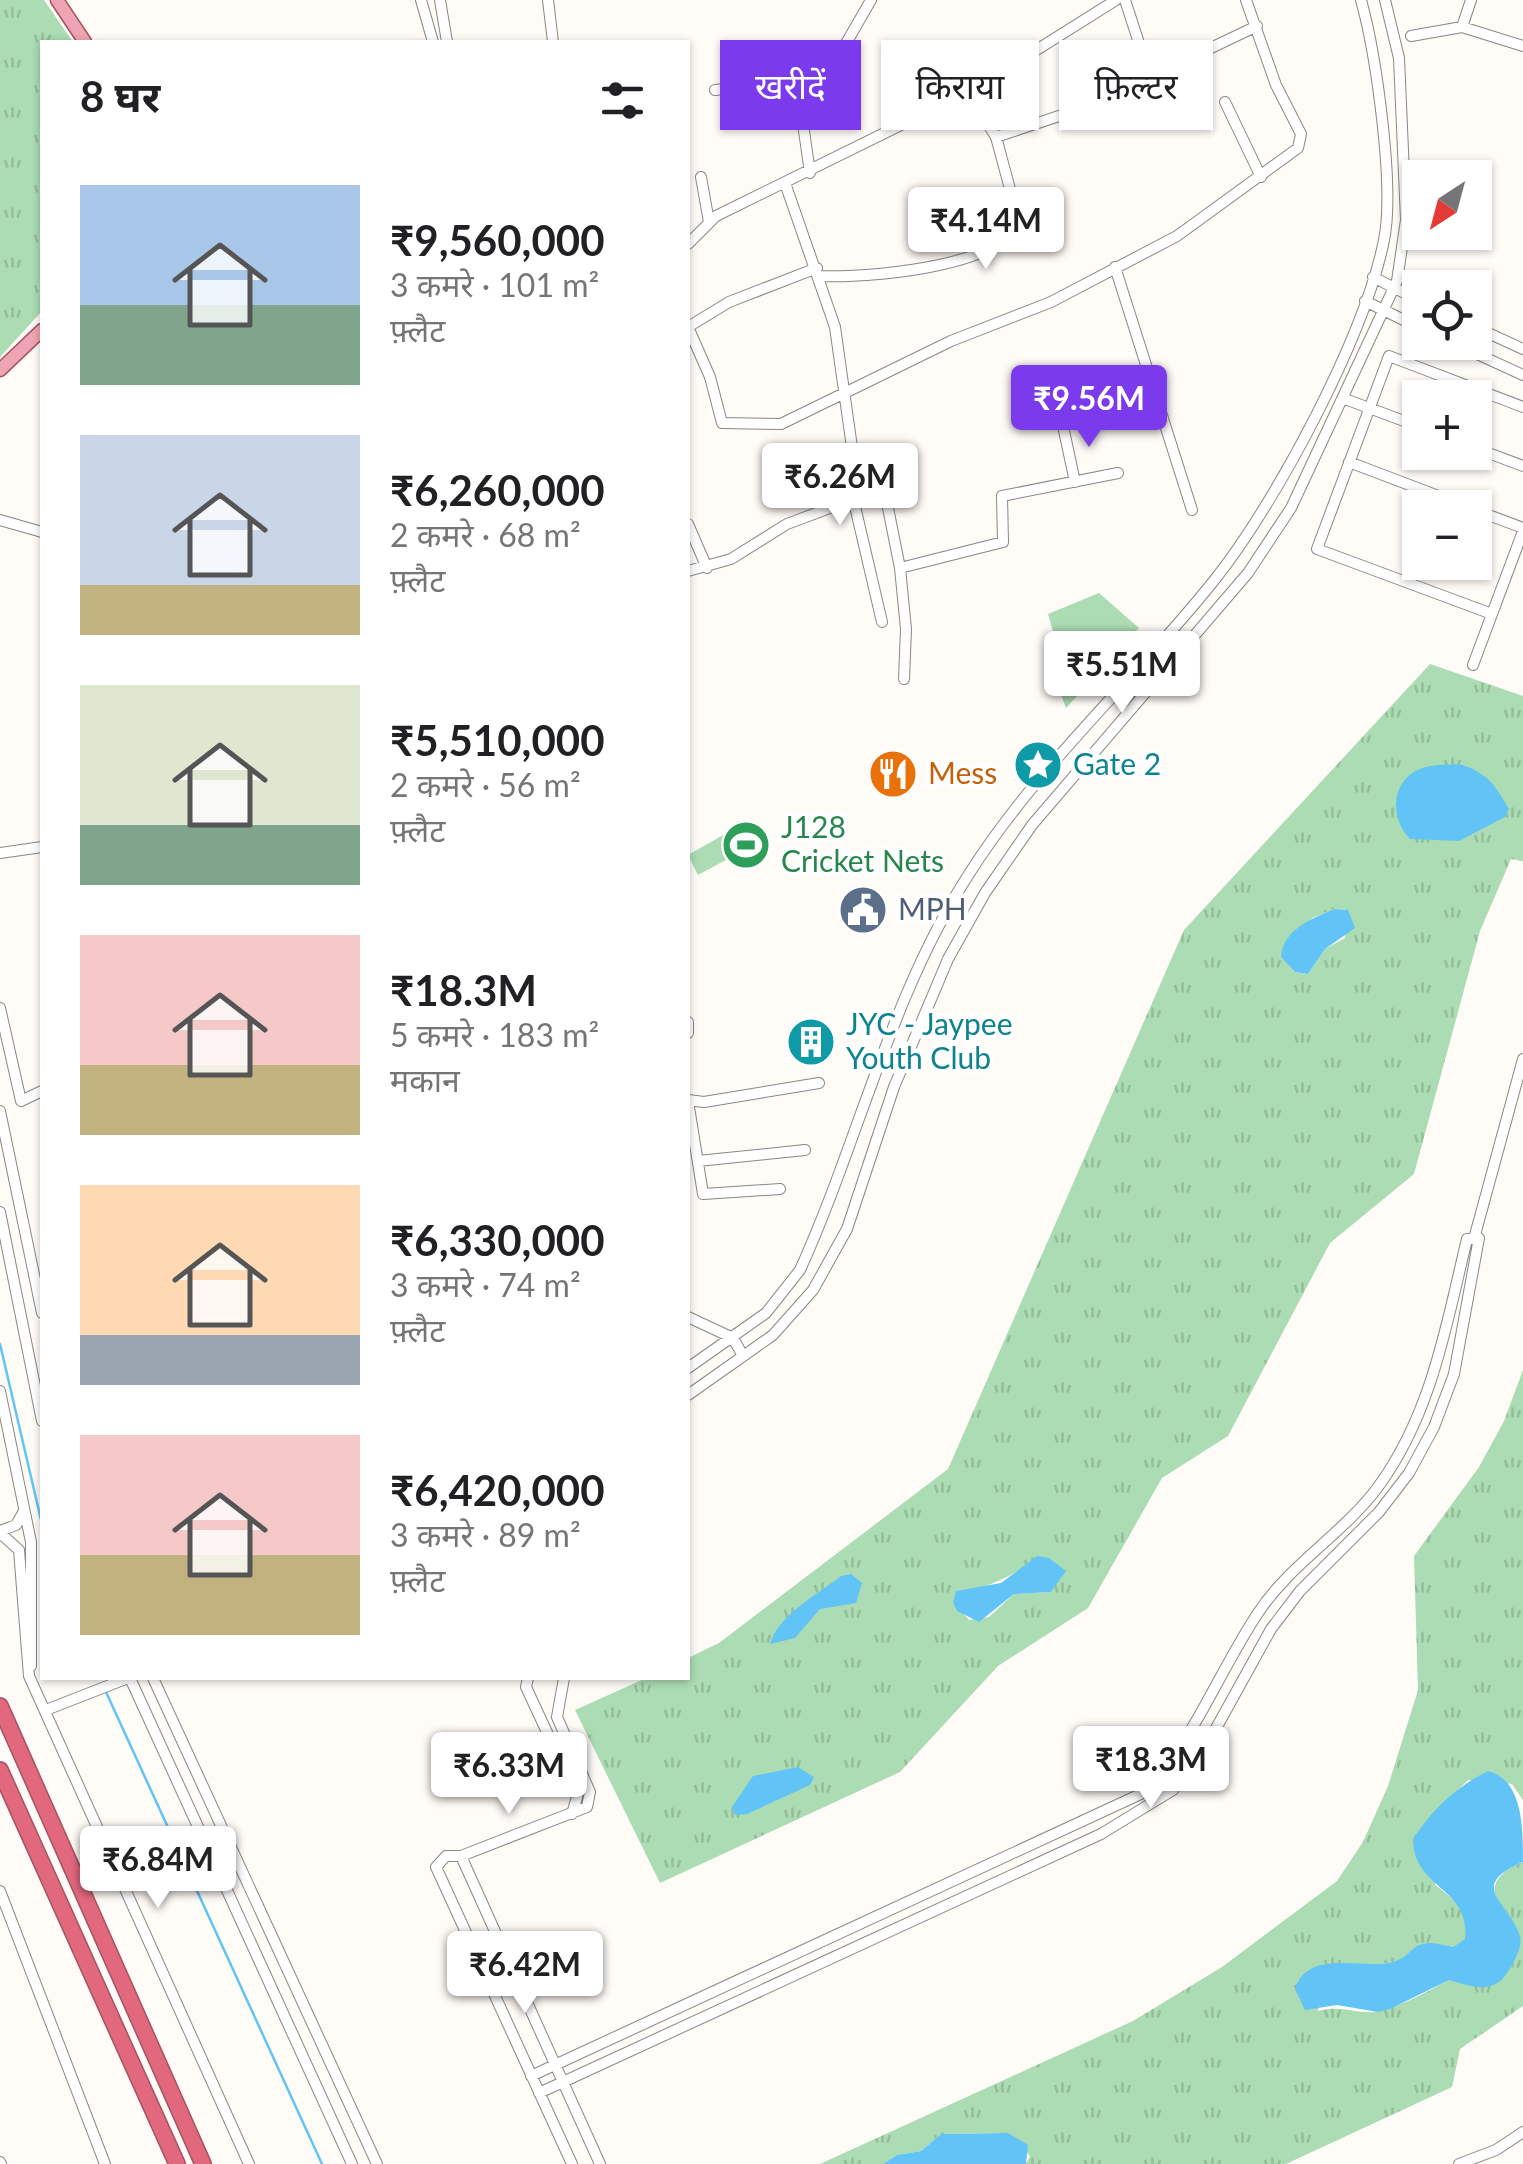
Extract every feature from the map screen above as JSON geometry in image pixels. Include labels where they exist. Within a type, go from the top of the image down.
[{"type":"highway","points":[[0,1706],[203,2164]]},
{"type":"highway","points":[[0,1770],[176,2164]]},
{"type":"main road","points":[[57,0],[84,40]]},
{"type":"main road","points":[[0,370],[40,332]]},
{"type":"street","points":[[421,0],[431,40]]},
{"type":"street","points":[[440,0],[447,40]]},
{"type":"street","points":[[548,0],[552,40]]},
{"type":"street","points":[[849,40],[872,0]]},
{"type":"street","points":[[1039,45],[1101,4],[1116,0]]},
{"type":"street","points":[[1125,0],[1138,40]]},
{"type":"street","points":[[690,332],[710,377],[722,423],[781,424],[846,390],[1051,302],[1177,236],[1261,177],[1302,142],[1246,0]]},
{"type":"street","points":[[690,1367],[766,1313],[800,1270],[927,948],[968,874],[1016,808],[1218,576],[1266,504],[1309,427],[1365,300],[1384,240],[1387,200],[1371,37],[1361,0]]},
{"type":"street","points":[[690,1393],[773,1335],[814,1290],[848,1229],[894,1087],[948,959],[985,892],[1032,825],[1248,572],[1280,524],[1345,399],[1394,289],[1406,220],[1399,58],[1384,0]]},
{"type":"street","points":[[1462,28],[1471,0]]},
{"type":"street","points":[[1213,47],[1257,26]]},
{"type":"street","points":[[1411,36],[1462,28],[1523,46]]},
{"type":"street","points":[[715,90],[720,89]]},
{"type":"street","points":[[1225,102],[1261,177]]},
{"type":"street","points":[[996,137],[1059,116]]},
{"type":"street","points":[[804,130],[810,173]]},
{"type":"street","points":[[690,242],[710,222],[894,130]]},
{"type":"street","points":[[690,326],[729,302],[819,272],[865,277],[971,257],[1009,237],[1017,228],[1017,215],[992,130]]},
{"type":"street","points":[[701,177],[710,222]]},
{"type":"street","points":[[784,182],[819,272],[846,390],[856,500],[882,622]]},
{"type":"street","points":[[1115,267],[1192,510]]},
{"type":"street","points":[[1372,277],[1402,293]]},
{"type":"street","points":[[1365,300],[1402,320]]},
{"type":"street","points":[[1492,334],[1523,349]]},
{"type":"street","points":[[1492,614],[1317,548],[1388,356],[1523,407]]},
{"type":"street","points":[[1490,360],[1523,375]]},
{"type":"street","points":[[1345,399],[1402,420]]},
{"type":"street","points":[[1063,426],[1075,482]]},
{"type":"street","points":[[1492,454],[1523,466]]},
{"type":"street","points":[[1349,462],[1424,490]]},
{"type":"street","points":[[900,568],[1003,542],[1002,496],[1118,473]]},
{"type":"street","points":[[690,570],[730,559],[787,524],[856,500],[885,499],[900,568],[906,629],[904,679]]},
{"type":"street","points":[[1473,665],[1523,529],[1492,516]]},
{"type":"street","points":[[0,520],[40,531]]},
{"type":"street","points":[[690,529],[706,568]]},
{"type":"street","points":[[1157,645],[1177,659]]},
{"type":"street","points":[[0,853],[40,847]]},
{"type":"street","points":[[0,1008],[22,1101],[40,1092]]},
{"type":"street","points":[[1475,1235],[1523,1058]]},
{"type":"street","points":[[690,1101],[819,1083]]},
{"type":"street","points":[[0,1111],[40,1303]]},
{"type":"street","points":[[691,1136],[705,1196],[780,1189]]},
{"type":"street","points":[[698,1161],[805,1150]]},
{"type":"street","points":[[839,1177],[862,1186]]},
{"type":"street","points":[[0,1212],[40,1411]]},
{"type":"street","points":[[531,2076],[1145,1792],[1172,1764],[1256,1615],[1283,1579],[1377,1489],[1407,1442],[1436,1375],[1466,1239],[1475,1235]]},
{"type":"street","points":[[539,2092],[1101,1834],[1173,1790],[1214,1732],[1271,1629],[1300,1592],[1380,1512],[1409,1473],[1434,1427],[1454,1374],[1481,1242],[1475,1235]]},
{"type":"street","points":[[690,1318],[732,1338],[744,1356]]},
{"type":"street","points":[[1,1396],[34,1573],[34,1650],[29,1676]]},
{"type":"street","points":[[25,1510],[16,1525],[0,1532],[19,1550],[29,1676],[249,2164]]},
{"type":"street","points":[[46,1710],[122,1680]]},
{"type":"street","points":[[125,1680],[352,2164]]},
{"type":"street","points":[[155,1680],[377,2164]]},
{"type":"street","points":[[528,1680],[526,1687],[578,1797],[572,1816]]},
{"type":"street","points":[[564,1680],[557,1717],[590,1799],[588,1807],[461,1856],[440,1860],[437,1874],[572,2164]]},
{"type":"street","points":[[1048,1838],[1055,1855]]},
{"type":"street","points":[[461,1856],[600,2164]]},
{"type":"street","points":[[0,1891],[105,2164]]},
{"type":"street","points":[[1459,2164],[1485,2159],[1523,2132]]},
{"type":"green space","points":[[0,0],[44,0],[72,40],[40,40],[40,313],[0,357]]},
{"type":"green space","points":[[1099,593],[1139,628],[1066,708],[1060,692],[1066,678],[1048,614]]},
{"type":"green space","points":[[1430,664],[1523,696],[1523,861],[1511,859],[1480,931],[1414,1174],[1330,1243],[1228,1436],[1162,1478],[1088,1608],[998,1666],[900,1772],[660,1883],[575,1710],[642,1680],[690,1680],[690,1657],[719,1643],[948,1469],[1184,930]],"holes":[[[1334,909],[1347,910],[1345,938],[1325,949],[1308,974],[1295,972],[1281,957],[1312,918]],[[1037,1556],[1051,1592],[1014,1594],[989,1617],[969,1620],[953,1602],[1017,1571]]]},
{"type":"green space","points":[[725,834],[737,854],[698,875],[690,854]]},
{"type":"green space","points":[[1523,1370],[1523,1800],[1512,1784],[1468,1780],[1448,1800],[1435,1885],[1460,1908],[1466,1939],[1453,1947],[1420,1945],[1405,1957],[1388,1963],[1331,1964],[1318,2011],[1373,2012],[1397,2006],[1452,1978],[1519,1934],[1498,1903],[1495,1885],[1499,1877],[1523,1862],[1523,2006],[1460,2049],[1452,2087],[1286,2164],[1026,2164],[1030,2156],[1008,2133],[941,2134],[921,2151],[897,2155],[883,2164],[820,2164],[1133,2021],[1222,1967],[1337,1881],[1363,1842],[1388,1786],[1418,1690],[1414,1556],[1479,1467],[1504,1421]]},
{"type":"water","points":[[1459,764],[1477,771],[1494,786],[1509,809],[1505,817],[1459,841],[1410,839],[1398,820],[1400,788],[1414,772],[1426,767]]},
{"type":"water","points":[[1334,909],[1348,910],[1355,928],[1325,949],[1308,974],[1295,972],[1281,957],[1287,939],[1300,926]]},
{"type":"water","points":[[1037,1556],[1049,1558],[1066,1571],[1051,1592],[1014,1594],[979,1622],[957,1611],[953,1602],[956,1591],[1001,1583]]},
{"type":"water","points":[[851,1574],[862,1583],[856,1603],[820,1609],[795,1638],[770,1644],[781,1624],[800,1606],[841,1576]]},
{"type":"water","points":[[798,1767],[814,1777],[810,1785],[747,1814],[735,1815],[732,1807],[753,1776]]},
{"type":"water","points":[[1488,1771],[1508,1784],[1521,1820],[1523,1862],[1506,1871],[1494,1887],[1520,1937],[1518,1952],[1507,1973],[1487,1987],[1449,1980],[1378,2012],[1337,2005],[1305,2010],[1295,1989],[1310,1969],[1335,1963],[1388,1963],[1420,1945],[1453,1947],[1465,1939],[1459,1908],[1422,1868],[1415,1856],[1413,1839],[1446,1800]]},
{"type":"water","points":[[1008,2133],[1028,2145],[1026,2164],[883,2164],[897,2155],[921,2151],[941,2134]]},
{"type":"waterway","points":[[0,1344],[40,1515]]},
{"type":"waterway","points":[[106,1692],[322,2164]]},
{"type":"place","name":"Gate 2","points":[[1038,765]]},
{"type":"place","name":"Mess","points":[[893,774]]},
{"type":"place","name":"J128 Cricket Nets","points":[[746,845]]},
{"type":"place","name":"MPH","points":[[863,910]]},
{"type":"place","name":"JYC - Jaypee Youth Club","points":[[811,1042]]}]
